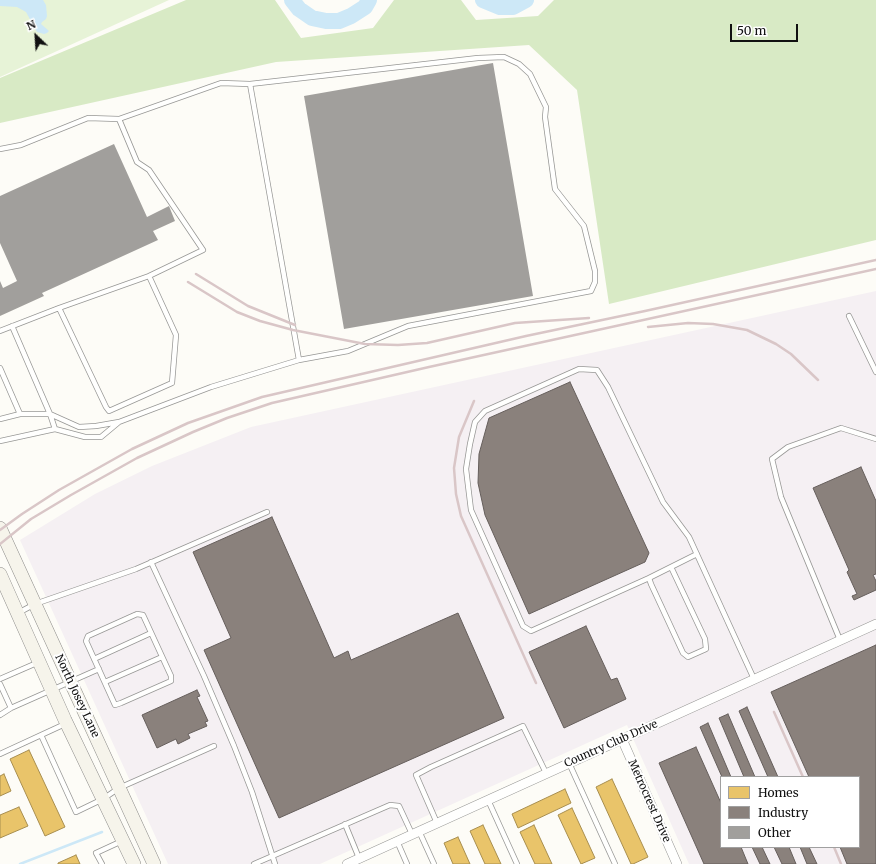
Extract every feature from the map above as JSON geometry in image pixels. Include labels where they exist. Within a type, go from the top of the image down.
[{"type":"main road","name":"North Josey Lane","points":[[0,528],[154,864]]},
{"type":"main road","name":"North Josey Lane","points":[[1,579],[134,864]]},
{"type":"street","name":"Country Club Drive","points":[[347,864],[876,624]]},
{"type":"street","name":"Metrocrest Drive","points":[[622,739],[677,864]]},
{"type":"lane","points":[[0,149],[21,145],[88,118],[119,119],[221,83],[250,84],[478,58],[504,57],[519,64],[530,74],[546,107],[545,117],[555,189],[584,226],[596,271],[596,282],[591,291],[408,326],[348,351],[299,360],[211,387],[119,422],[79,427],[50,414],[20,414],[0,418]]},
{"type":"lane","points":[[250,84],[299,360]]},
{"type":"lane","points":[[0,331],[149,276],[203,250],[149,170],[137,162],[119,119]]},
{"type":"lane","points":[[59,308],[109,411],[172,383],[176,335],[149,276]]},
{"type":"lane","points":[[849,316],[876,372]]},
{"type":"lane","points":[[12,326],[50,414],[55,430]]},
{"type":"lane","points":[[0,368],[20,414]]},
{"type":"lane","points":[[697,554],[649,578],[531,630],[523,626],[471,510],[466,469],[475,422],[485,411],[579,369],[598,370],[608,387],[663,502],[689,537],[697,554],[754,679]]},
{"type":"lane","points":[[0,441],[55,430],[85,437],[101,437],[119,422]]},
{"type":"lane","points":[[840,640],[781,497],[772,459],[788,447],[842,428],[876,439]]},
{"type":"lane","points":[[18,613],[35,604],[136,569],[266,512]]},
{"type":"lane","points":[[151,562],[204,676],[234,746],[252,792],[275,864]]},
{"type":"lane","points":[[649,578],[683,653],[688,657],[706,649],[705,639],[671,567]]},
{"type":"lane","points":[[137,614],[143,615],[162,658],[171,676],[171,681],[115,705],[86,641],[88,636],[137,614]]},
{"type":"lane","points":[[94,659],[151,634]]},
{"type":"lane","points":[[105,682],[162,658]]},
{"type":"lane","points":[[0,679],[40,661]]},
{"type":"lane","points":[[0,715],[11,708],[99,669]]},
{"type":"lane","points":[[0,684],[11,708]]},
{"type":"lane","points":[[0,754],[67,723]]},
{"type":"lane","points":[[437,823],[416,775],[431,767],[523,726],[546,773]]},
{"type":"lane","points":[[41,735],[76,812],[103,799],[119,788],[214,746]]},
{"type":"lane","points":[[569,763],[614,864]]},
{"type":"lane","points":[[488,800],[517,864]]},
{"type":"lane","points":[[254,864],[390,805],[399,806],[434,864]]},
{"type":"lane","points":[[345,824],[359,858]]},
{"type":"lane","points":[[102,864],[96,853],[123,841]]},
{"type":"lane","points":[[397,841],[407,864]]},
{"type":"shaded area","points":[[876,291],[876,864],[689,864],[627,725],[320,864],[168,864],[20,540],[95,494],[152,466],[251,427]]},
{"type":"green space","points":[[0,0],[169,0],[0,77]]},
{"type":"green space","points":[[186,0],[275,0],[301,38],[373,28],[394,0],[461,0],[476,20],[538,16],[554,0],[876,0],[876,240],[609,304],[577,90],[529,45],[276,62],[0,123],[0,78]]},
{"type":"water","points":[[0,0],[43,0],[46,5],[47,16],[41,24],[49,31],[44,34],[37,32],[26,12],[17,7],[0,6]]},
{"type":"building: Homes","points":[[29,750],[65,827],[45,836],[10,759]]},
{"type":"building: Homes","points":[[4,774],[11,791],[0,796],[0,776]]},
{"type":"building: Homes","points":[[612,779],[648,857],[633,864],[631,864],[596,787]]},
{"type":"building: Homes","points":[[565,789],[571,803],[518,828],[512,814]]},
{"type":"building: Homes","points":[[19,807],[28,826],[0,838],[0,815]]},
{"type":"building: Homes","points":[[572,808],[595,858],[581,864],[558,815]]},
{"type":"building: Homes","points":[[483,825],[501,864],[485,864],[470,831]]},
{"type":"building: Homes","points":[[534,825],[552,864],[535,864],[520,832]]},
{"type":"building: Homes","points":[[458,837],[470,864],[453,864],[444,843]]},
{"type":"building: Homes","points":[[76,855],[80,864],[58,864],[58,863]]},
{"type":"building: Industry","points":[[570,382],[649,553],[645,562],[529,614],[485,515],[478,483],[479,454],[489,418]]},
{"type":"building: Industry","points":[[861,467],[876,501],[876,574],[873,575],[876,581],[876,590],[854,600],[852,596],[857,594],[847,572],[849,570],[813,488]]},
{"type":"building: Industry","points":[[272,517],[334,658],[348,651],[351,660],[458,613],[504,718],[279,818],[204,650],[231,638],[193,552]]},
{"type":"building: Industry","points":[[586,626],[611,680],[617,678],[626,699],[564,728],[529,652]]},
{"type":"building: Industry","points":[[876,645],[876,864],[847,864],[840,848],[860,848],[860,776],[809,776],[771,692]]},
{"type":"building: Industry","points":[[197,690],[200,696],[197,697],[208,721],[205,722],[207,726],[188,734],[190,738],[178,744],[176,739],[157,748],[142,715]]},
{"type":"building: Industry","points":[[747,707],[778,776],[768,776],[739,711]]},
{"type":"building: Industry","points":[[728,714],[755,776],[744,776],[719,718]]},
{"type":"building: Industry","points":[[708,723],[731,776],[722,776],[700,727]]},
{"type":"building: Industry","points":[[696,747],[720,801],[720,848],[741,848],[748,864],[704,864],[659,763]]},
{"type":"building: Industry","points":[[752,848],[762,848],[770,864],[760,864]]},
{"type":"building: Industry","points":[[774,848],[789,848],[796,864],[782,864]]},
{"type":"building: Industry","points":[[800,848],[809,848],[817,864],[807,864]]},
{"type":"building: Other","points":[[493,63],[533,296],[344,329],[304,96]]},
{"type":"building: Other","points":[[114,144],[147,217],[169,206],[175,221],[153,231],[158,240],[42,293],[44,296],[0,316],[0,281],[3,288],[17,281],[0,243],[0,196]]},
{"type":"waterway","points":[[292,0],[299,9],[312,18],[326,21],[339,21],[351,16],[365,7],[369,0]]},
{"type":"waterway","points":[[483,0],[500,7],[513,7],[526,0]]},
{"type":"waterway","points":[[20,864],[102,832]]},
{"type":"railway","points":[[0,530],[59,490],[132,449],[188,423],[262,397],[526,336],[876,260]]},
{"type":"railway","points":[[0,544],[31,519],[137,458],[227,418],[272,403],[876,269]]},
{"type":"railway","points":[[196,274],[248,306],[295,325]]},
{"type":"railway","points":[[188,282],[237,312],[260,321],[293,330],[365,344],[398,345],[427,343],[515,323],[589,318]]},
{"type":"railway","points":[[648,327],[688,323],[713,324],[747,330],[776,344],[791,354],[818,380]]},
{"type":"railway","points":[[474,401],[459,437],[454,468],[456,494],[461,516],[536,683]]},
{"type":"railway","points":[[774,712],[803,776]]},
{"type":"railway","points":[[834,848],[841,864]]}]
